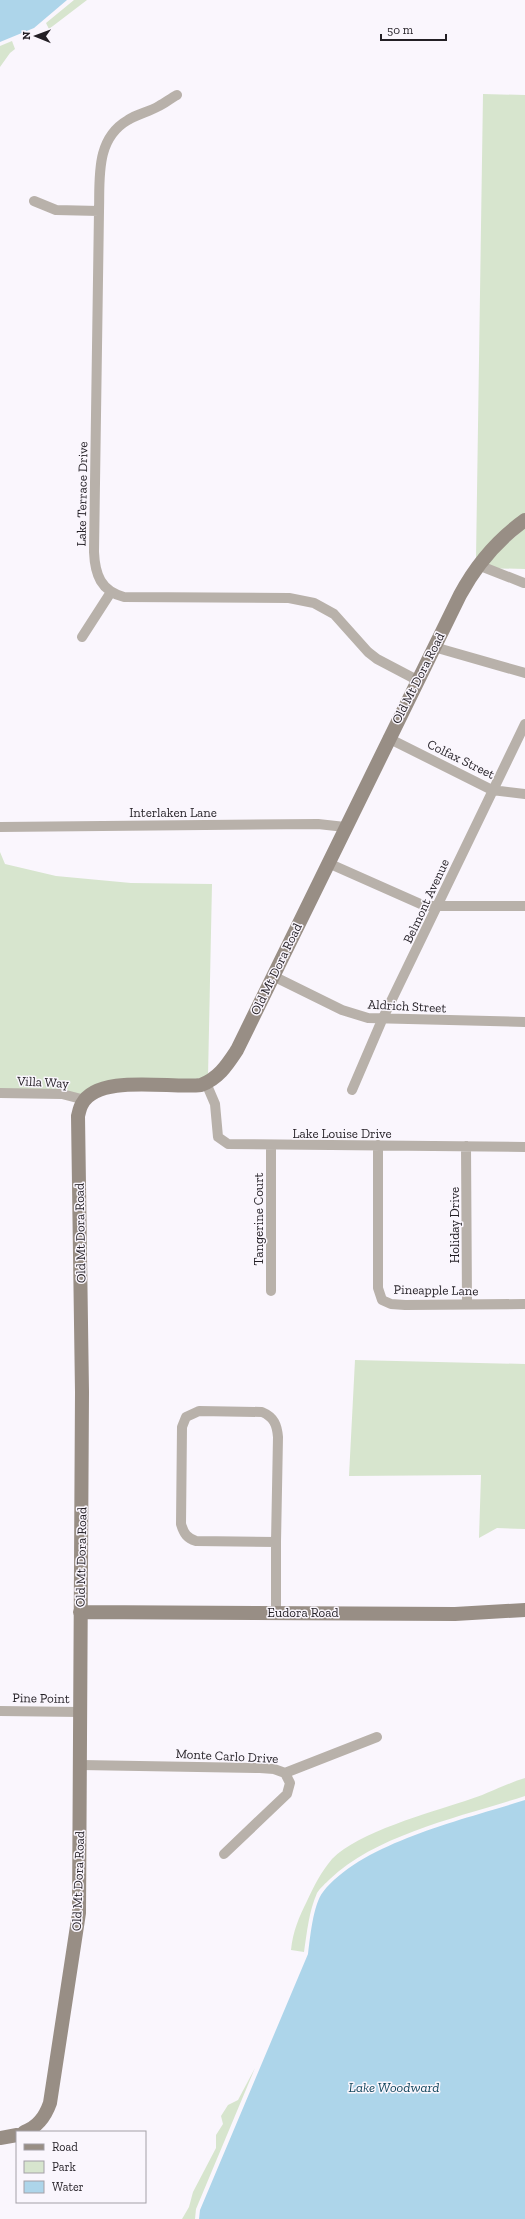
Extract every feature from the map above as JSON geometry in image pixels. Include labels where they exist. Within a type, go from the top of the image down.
[{"type":"street","name":"Lake Terrace Drive","points":[[112,592],[103,586],[98,577],[94,552],[99,211],[102,155],[110,136],[128,119],[158,106],[176,95]]},
{"type":"street","points":[[34,201],[56,210],[99,211]]},
{"type":"street","name":"Old Mt Dora Road","points":[[26,2131],[43,2119],[50,2103],[75,1950],[79,1912],[81,1765],[80,1612],[82,1356],[77,1133],[78,1116],[85,1100],[92,1093],[109,1086],[192,1086],[206,1083],[220,1074],[237,1050],[388,738],[460,595],[478,565],[502,539],[525,520]]},
{"type":"street","points":[[478,565],[524,583]]},
{"type":"street","points":[[82,637],[112,592],[124,597],[148,598],[288,598],[314,603],[334,614],[368,652],[377,659],[417,680]]},
{"type":"street","points":[[434,647],[525,673]]},
{"type":"street","name":"Belmont Avenue","points":[[352,1090],[382,1020],[525,724]]},
{"type":"street","name":"Colfax Street","points":[[388,738],[492,790],[525,794]]},
{"type":"street","name":"Interlaken Lane","points":[[0,827],[318,824],[345,827]]},
{"type":"street","points":[[328,863],[425,906],[525,906]]},
{"type":"street","name":"Aldrich Street","points":[[273,976],[342,1010],[363,1017],[382,1020],[525,1022]]},
{"type":"street","name":"Lake Louise Drive","points":[[206,1083],[215,1104],[217,1132],[220,1139],[228,1144],[271,1146],[525,1146]]},
{"type":"street","name":"Villa Way","points":[[0,1093],[62,1094],[85,1100]]},
{"type":"street","name":"Pineapple Lane","points":[[378,1145],[378,1265],[380,1295],[382,1300],[386,1303],[405,1305],[525,1304]]},
{"type":"street","name":"Tangerine Court","points":[[271,1146],[271,1292]]},
{"type":"street","name":"Holiday Drive","points":[[466,1146],[467,1304]]},
{"type":"street","points":[[276,1542],[196,1541],[186,1536],[183,1532],[181,1524],[182,1427],[186,1417],[200,1411],[262,1412],[271,1416],[275,1422],[278,1437],[276,1612]]},
{"type":"street","name":"Eudora Road","points":[[80,1612],[455,1614],[525,1610]]},
{"type":"street","name":"Pine Point","points":[[0,1711],[81,1712]]},
{"type":"street","points":[[285,1773],[377,1737]]},
{"type":"street","name":"Monte Carlo Drive","points":[[81,1765],[274,1768],[285,1773],[290,1783],[287,1794],[224,1854]]},
{"type":"street","points":[[0,2138],[16,2135]]},
{"type":"green space","points":[[74,0],[87,0],[49,29],[46,23]]},
{"type":"green space","points":[[12,41],[15,49],[10,53],[0,67],[0,46]]},
{"type":"green space","points":[[483,94],[525,95],[525,514],[476,559]]},
{"type":"green space","points":[[525,528],[525,569],[481,568],[488,560]]},
{"type":"green space","points":[[0,852],[5,864],[56,876],[131,883],[212,884],[208,1077],[82,1096],[0,1097]]},
{"type":"green space","points":[[355,1360],[525,1364],[525,1529],[497,1528],[479,1538],[481,1475],[349,1476]]},
{"type":"green space","points":[[525,1778],[525,1796],[422,1828],[396,1838],[349,1863],[321,1887],[317,1893],[310,1914],[304,1952],[291,1950],[293,1937],[301,1913],[315,1885],[324,1869],[332,1859],[344,1849],[359,1840],[395,1824],[473,1799]]},
{"type":"green space","points":[[255,2068],[196,2209],[195,2219],[182,2219],[189,2207],[193,2192],[216,2148],[216,2135],[223,2124],[221,2116],[228,2105],[238,2100]]},
{"type":"water","points":[[0,0],[67,0],[34,28],[0,42]]},
{"type":"water","name":"Lake Woodward","points":[[525,1800],[525,2219],[199,2219],[200,2210],[308,1954],[314,1913],[323,1892],[340,1874],[363,1859],[388,1846],[445,1824]]}]
